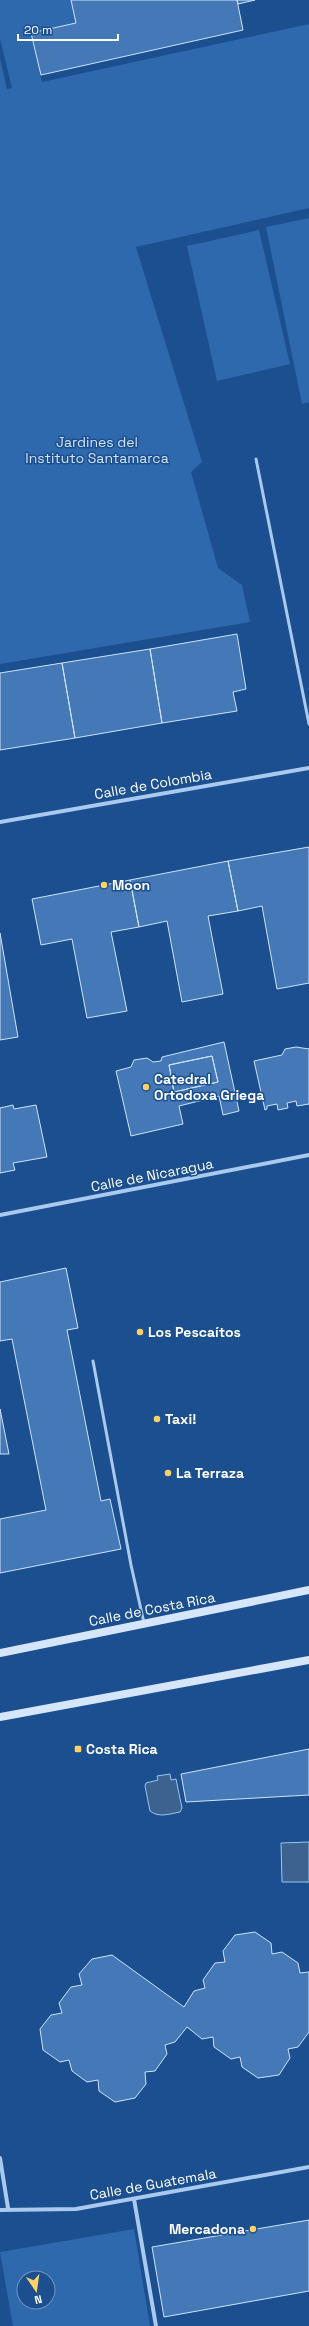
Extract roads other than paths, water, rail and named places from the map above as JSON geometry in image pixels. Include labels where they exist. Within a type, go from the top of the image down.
[{"type":"main road","name":"Calle de Costa Rica","points":[[0,1653],[309,1590]]},
{"type":"main road","points":[[0,1717],[309,1660]]},
{"type":"street","name":"Calle de Colombia","points":[[0,822],[309,768]]},
{"type":"street","name":"Calle de Nicaragua","points":[[0,1215],[309,1155]]},
{"type":"street","points":[[0,2158],[8,2208]]},
{"type":"street","name":"Calle de Guatemala","points":[[0,2210],[8,2208],[76,2209],[309,2167]]},
{"type":"street","points":[[134,2199],[156,2326]]},
{"type":"lane","points":[[256,459],[309,724]]},
{"type":"lane","points":[[93,1361],[131,1565],[144,1623]]},
{"type":"place","name":"Moon","points":[[104,885]]},
{"type":"place","name":"Catedral Ortodoxa Griega","points":[[146,1087]]},
{"type":"place","name":"Los Pescaítos","points":[[140,1332]]},
{"type":"place","name":"Taxi!","points":[[157,1419]]},
{"type":"place","name":"La Terraza","points":[[168,1473]]},
{"type":"place","name":"Costa Rica","points":[[78,1749]]},
{"type":"place","name":"Mercadona","points":[[253,2229]]},
{"type":"park label","name":"Jardines del Instituto Santamarca","points":[[97,450]]}]
